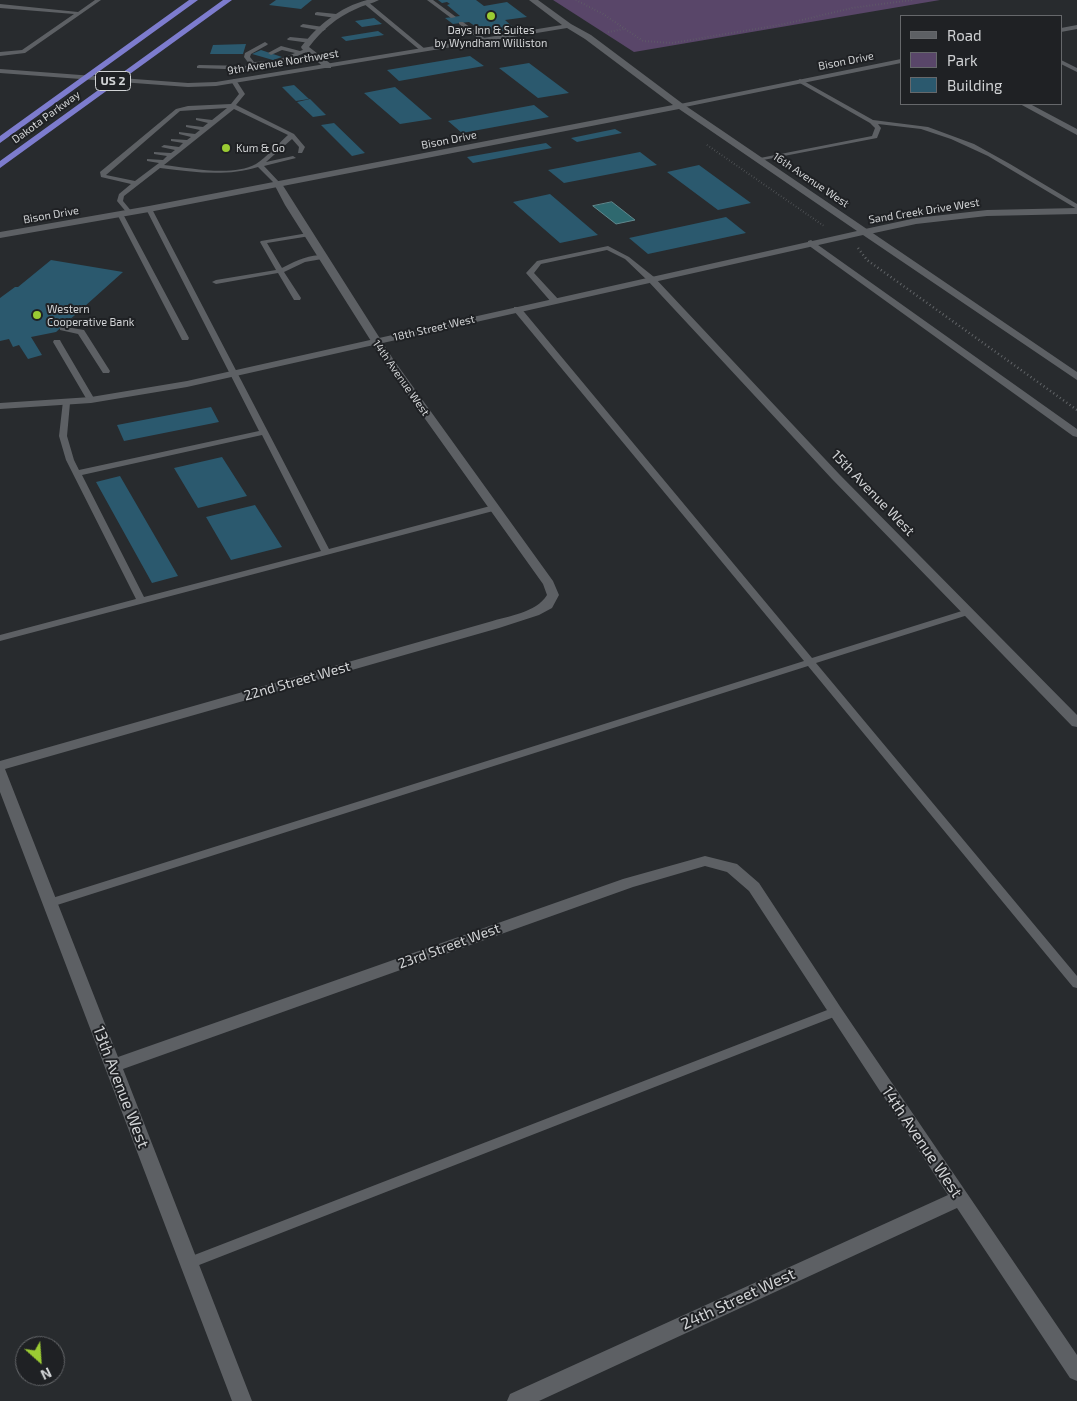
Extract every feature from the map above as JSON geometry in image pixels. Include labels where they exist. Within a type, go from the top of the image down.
[{"type":"highway","name":"Dakota Parkway","points":[[0,140],[194,0]]},
{"type":"highway","name":"Dakota Parkway","points":[[0,165],[228,0]]},
{"type":"street","points":[[328,66],[308,50],[306,47],[310,41],[336,16],[354,6],[375,0]]},
{"type":"street","name":"16th Avenue West","points":[[533,0],[568,26],[588,37],[680,106],[1077,377]]},
{"type":"street","name":"9th Avenue Northwest","points":[[0,71],[188,85],[234,82],[568,26]]},
{"type":"street","points":[[1062,30],[1077,27]]},
{"type":"street","name":"Bison Drive","points":[[0,236],[680,106],[900,61]]},
{"type":"street","points":[[1026,105],[1077,132]]},
{"type":"street","name":"14th Avenue West","points":[[278,184],[375,341],[535,564]]},
{"type":"street","name":"Sand Creek Drive West","points":[[865,232],[916,221],[987,213],[1077,209]]},
{"type":"street","name":"18th Street West","points":[[0,406],[66,403],[152,391],[865,232]]},
{"type":"street","points":[[811,243],[1077,434]]},
{"type":"street","name":"15th Avenue West","points":[[651,279],[836,477],[1076,722]]},
{"type":"street","name":"22nd Street West","points":[[0,766],[534,612],[547,605],[553,595],[549,584],[535,564]]},
{"type":"street","name":"13th Avenue West","points":[[0,773],[242,1401]]},
{"type":"street","name":"23rd Street West","points":[[113,1066],[628,882],[705,861],[732,868],[754,887],[770,912]]},
{"type":"street","name":"14th Avenue West","points":[[770,912],[1077,1372]]},
{"type":"street","name":"24th Street West","points":[[517,1401],[960,1198]]},
{"type":"lane","points":[[0,54],[23,52],[98,0]]},
{"type":"lane","points":[[430,0],[453,17]]},
{"type":"lane","points":[[365,2],[424,50]]},
{"type":"lane","points":[[0,6],[77,14]]},
{"type":"lane","points":[[317,14],[336,16]]},
{"type":"lane","points":[[461,23],[484,40]]},
{"type":"lane","points":[[303,26],[323,29]]},
{"type":"lane","points":[[290,39],[310,41]]},
{"type":"lane","points":[[259,78],[247,57],[248,53],[266,44]]},
{"type":"lane","points":[[0,47],[28,49]]},
{"type":"lane","points":[[271,53],[280,48],[300,53]]},
{"type":"lane","points":[[199,67],[252,66],[277,63],[308,50]]},
{"type":"lane","points":[[252,66],[263,57]]},
{"type":"lane","points":[[1062,62],[1077,70]]},
{"type":"lane","points":[[760,160],[875,137],[878,128],[872,122],[800,81]]},
{"type":"lane","points":[[185,338],[124,213],[120,201],[121,195],[233,106],[242,94],[234,82]]},
{"type":"lane","points":[[136,183],[103,176],[102,173],[175,116],[178,110],[188,108],[233,106],[292,136],[302,147],[300,152]]},
{"type":"lane","points":[[198,120],[214,122]]},
{"type":"lane","points":[[872,122],[910,125],[936,131],[974,147],[1077,209]]},
{"type":"lane","points":[[160,127],[176,125]]},
{"type":"lane","points":[[188,126],[205,129]]},
{"type":"lane","points":[[181,133],[197,136]]},
{"type":"lane","points":[[147,136],[160,138]]},
{"type":"lane","points":[[259,165],[292,136]]},
{"type":"lane","points":[[173,140],[189,142]]},
{"type":"lane","points":[[138,143],[151,145]]},
{"type":"lane","points":[[164,147],[180,149]]},
{"type":"lane","points":[[130,150],[142,152]]},
{"type":"lane","points":[[156,154],[172,156]]},
{"type":"lane","points":[[122,156],[134,158]]},
{"type":"lane","points":[[140,168],[159,166],[224,174],[293,158]]},
{"type":"lane","points":[[148,160],[159,166]]},
{"type":"lane","points":[[112,164],[125,166]]},
{"type":"lane","points":[[259,165],[278,184]]},
{"type":"lane","points":[[149,209],[326,552]]},
{"type":"lane","points":[[297,298],[263,242],[308,235]]},
{"type":"lane","points":[[555,301],[530,273],[539,262],[608,248],[626,258],[651,279]]},
{"type":"lane","points":[[216,282],[280,271],[303,260],[322,257]]},
{"type":"lane","points":[[517,309],[1077,984]]},
{"type":"lane","points":[[63,328],[82,332],[106,371]]},
{"type":"lane","points":[[57,342],[91,400]]},
{"type":"lane","points":[[66,403],[63,436],[70,460],[141,601]]},
{"type":"lane","points":[[77,473],[265,432]]},
{"type":"lane","points":[[0,638],[494,508]]},
{"type":"lane","points":[[50,903],[968,612]]},
{"type":"lane","points":[[189,1263],[835,1012]]},
{"type":"path","points":[[576,0],[602,14],[643,41],[655,43],[672,43],[784,24],[852,8],[912,0]]},
{"type":"path","points":[[601,34],[624,29]]},
{"type":"path","points":[[700,140],[820,224],[843,236],[860,249],[866,260],[1077,410]]},
{"type":"green space","points":[[553,0],[940,0],[634,52]]},
{"type":"water","points":[[612,202],[635,220],[616,224],[593,206]]},
{"type":"building","points":[[276,0],[312,0],[301,9],[269,5]]},
{"type":"building","name":"Days Inn & Suites by Wyndham Williston","points":[[438,0],[476,0],[484,6],[507,2],[527,17],[505,20],[515,29],[489,33],[482,31],[469,22],[453,24],[445,18],[460,16],[447,5],[450,4],[447,2],[442,3]]},
{"type":"building","points":[[374,18],[382,24],[362,27],[355,21]]},
{"type":"building","points":[[378,31],[384,35],[346,41],[341,37]]},
{"type":"building","points":[[246,44],[243,54],[210,54],[213,45]]},
{"type":"building","points":[[261,50],[282,57],[273,60],[252,54]]},
{"type":"building","points":[[470,56],[484,66],[399,81],[387,70]]},
{"type":"building","points":[[529,63],[569,93],[538,98],[499,68]]},
{"type":"building","points":[[294,85],[309,99],[296,101],[282,87]]},
{"type":"building","points":[[395,87],[432,119],[400,124],[364,93]]},
{"type":"building","points":[[310,99],[326,115],[313,117],[297,102]]},
{"type":"building","points":[[534,105],[549,117],[462,133],[448,121]]},
{"type":"building","points":[[334,123],[365,153],[352,156],[321,125]]},
{"type":"building","points":[[615,129],[622,133],[577,142],[571,138]]},
{"type":"building","points":[[546,143],[552,148],[473,163],[467,157]]},
{"type":"building","points":[[640,152],[657,165],[564,183],[548,170]]},
{"type":"building","points":[[699,165],[751,203],[718,210],[667,172]]},
{"type":"building","points":[[550,194],[598,235],[560,243],[513,202]]},
{"type":"building","points":[[726,217],[746,233],[648,254],[629,238]]},
{"type":"building","name":"Western Cooperative Bank","points":[[51,260],[123,272],[56,332],[31,337],[42,355],[28,359],[19,345],[13,347],[9,339],[0,341],[0,298],[15,287],[18,287]]},
{"type":"building","points":[[211,407],[219,422],[124,441],[117,425]]},
{"type":"building","points":[[222,457],[247,496],[198,508],[174,468]]},
{"type":"building","points":[[120,476],[178,576],[152,583],[96,482]]},
{"type":"building","points":[[255,505],[282,547],[231,560],[206,517]]},
{"type":"place","name":"Days Inn & Suites by Wyndham Williston","points":[[491,16]]},
{"type":"place","name":"Kum & Go","points":[[226,148]]},
{"type":"place","name":"Western Cooperative Bank","points":[[37,315]]}]
